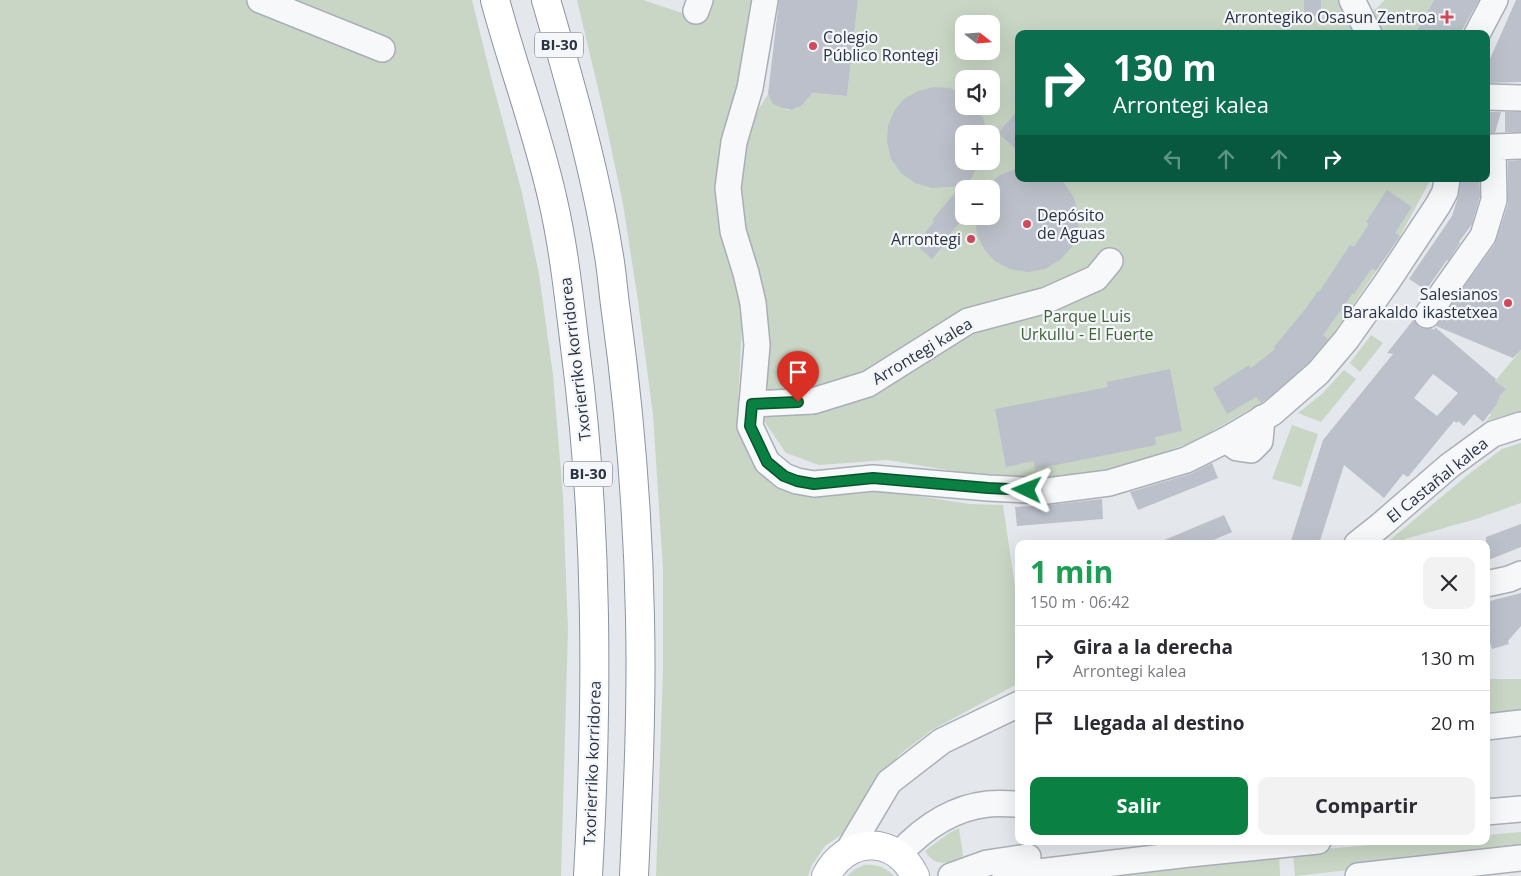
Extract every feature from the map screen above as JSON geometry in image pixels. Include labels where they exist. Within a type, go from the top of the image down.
[{"type":"main road","name":"Txorierriko korridorea","points":[[495,0],[519,78],[553,202],[565,267],[580,381],[594,572],[595,698],[588,876]]},
{"type":"main road","name":"BI-30","points":[[546,0],[572,89],[598,195],[608,252],[625,378],[638,531],[640,619],[640,691],[634,876]]},
{"type":"main road","points":[[826,876],[835,861],[848,851],[864,846],[907,864]]},
{"type":"street","points":[[260,0],[382,49]]},
{"type":"street","points":[[765,0],[750,88],[734,142],[728,188],[733,231],[753,304],[758,345],[750,426],[767,462],[784,476],[797,481],[814,484],[873,478],[988,488],[1047,490],[1109,483],[1186,460],[1226,440],[1237,448],[1250,450],[1260,441],[1262,418],[1272,412],[1318,373],[1346,340],[1438,205],[1445,192],[1447,182]]},
{"type":"street","points":[[1352,0],[1367,30]]},
{"type":"street","points":[[1479,30],[1495,0]]},
{"type":"street","points":[[1490,97],[1521,98]]},
{"type":"street","points":[[1427,315],[1483,236],[1494,200],[1493,147],[1521,146]]},
{"type":"street","name":"Arrontegi kalea","points":[[752,404],[813,401],[868,384],[968,321],[1047,300],[1096,278],[1110,261]]},
{"type":"street","name":"El Castañal kalea","points":[[1362,540],[1449,466],[1486,439],[1493,434],[1521,425]]},
{"type":"street","points":[[1490,583],[1521,574]]},
{"type":"street","points":[[848,851],[889,782],[942,741],[1015,706]]},
{"type":"street","points":[[1490,727],[1521,723]]},
{"type":"street","points":[[880,798],[907,864]]},
{"type":"street","points":[[907,864],[911,842],[935,822],[964,809],[988,804],[1015,804]]},
{"type":"street","points":[[1490,812],[1521,808]]},
{"type":"street","points":[[1490,828],[1521,825]]},
{"type":"street","points":[[951,876],[987,863],[1130,845]]},
{"type":"street","points":[[1005,876],[1278,845]]},
{"type":"street","points":[[1358,876],[1521,858]]},
{"type":"street","points":[[1514,876],[1521,875]]},
{"type":"green space","points":[[0,0],[472,0],[522,193],[539,274],[553,375],[563,497],[568,630],[561,876],[0,876]]},
{"type":"green space","points":[[577,0],[643,0],[697,18],[705,0],[758,0],[755,22],[722,148],[717,176],[716,205],[725,249],[739,288],[742,326],[738,403],[740,433],[755,467],[775,485],[799,495],[829,494],[861,489],[969,504],[1003,505],[1015,587],[1015,685],[932,730],[899,755],[844,833],[825,846],[812,865],[808,876],[656,876],[663,670],[663,569],[653,415],[623,204]]},
{"type":"green space","name":"Parque Luis Urkullu - El Fuerte","points":[[858,0],[1339,0],[1356,27],[1385,0],[1434,0],[1417,30],[1015,30],[1015,182],[1429,182],[1400,236],[1329,340],[1311,361],[1283,386],[1261,403],[1193,442],[1112,470],[1049,484],[887,460],[819,465],[786,453],[764,421],[768,387],[752,343],[737,181],[750,123],[768,94],[778,106],[788,110],[798,108],[808,93],[847,96]]},
{"type":"green space","points":[[1371,335],[1383,343],[1360,372],[1350,363]]},
{"type":"green space","points":[[1521,350],[1521,411],[1486,421],[1498,403],[1499,397],[1506,389],[1495,381]]},
{"type":"green space","points":[[1344,370],[1356,379],[1321,422],[1298,413],[1322,394]]},
{"type":"green space","points":[[1292,425],[1318,434],[1301,487],[1272,479]]},
{"type":"green space","points":[[1521,443],[1521,503],[1476,519],[1405,540],[1390,540],[1469,474],[1502,449]]},
{"type":"green space","points":[[1490,679],[1521,679],[1521,710],[1490,714]]},
{"type":"green space","points":[[959,828],[963,856],[947,863],[933,860],[925,851]]},
{"type":"green space","points":[[1521,832],[1521,851],[1295,876],[1293,852],[1369,845],[1490,845],[1490,835]]},
{"type":"green space","points":[[1279,853],[1280,876],[1082,876]]},
{"type":"green space","points":[[864,865],[880,867],[894,876],[847,876],[855,869]]},
{"type":"building","name":"Colegio Público Rontegi","points":[[779,0],[858,0],[847,96],[812,93],[801,106],[792,110],[773,104],[768,94]]},
{"type":"building","points":[[1304,0],[1321,0],[1321,16],[1304,16]]},
{"type":"building","name":"Arrontegiko Osasun Zentroa","points":[[1434,0],[1479,0],[1462,30],[1417,30]]},
{"type":"building","points":[[1516,0],[1521,0],[1521,82],[1490,83],[1490,59]]},
{"type":"building","points":[[934,87],[950,88],[955,90],[955,115],[981,115],[985,125],[955,125],[955,170],[976,170],[970,180],[955,180],[955,186],[932,188],[915,183],[901,173],[891,159],[887,142],[888,126],[894,111],[904,99],[918,91]]},
{"type":"building","points":[[1490,112],[1501,112],[1495,133],[1490,134]]},
{"type":"building","points":[[1505,112],[1521,112],[1521,132],[1505,132]]},
{"type":"building","points":[[1015,114],[1015,148],[1000,135],[1000,131]]},
{"type":"building","points":[[1521,160],[1521,350],[1513,358],[1436,326],[1495,244],[1508,204],[1508,161]]},
{"type":"building","name":"Depósito de Aguas","points":[[1015,169],[1015,182],[1063,182],[1073,196],[1079,213],[1078,230],[1072,247],[1060,260],[1045,269],[1028,272],[1010,269],[995,261],[984,249],[977,234],[976,225],[1000,225],[1000,180],[994,180],[1000,175]]},
{"type":"building","points":[[1461,182],[1479,182],[1480,196],[1472,224],[1426,290],[1409,279],[1452,216]]},
{"type":"building","points":[[1387,190],[1412,207],[1395,233],[1400,236],[1376,271],[1372,268],[1323,335],[1328,339],[1308,363],[1268,398],[1261,403],[1256,397],[1227,414],[1213,388],[1249,365],[1251,368],[1275,349],[1274,347],[1319,292],[1350,245],[1354,247],[1369,224],[1366,222]]},
{"type":"building","points":[[955,193],[955,211],[953,215],[955,213],[955,225],[958,225],[932,259],[915,244],[934,222],[932,220]]},
{"type":"building","points":[[1414,319],[1419,327],[1434,330],[1435,327],[1506,389],[1483,422],[1474,414],[1464,426],[1458,421],[1457,423],[1454,421],[1408,477],[1403,474],[1384,498],[1344,465],[1320,540],[1291,540],[1323,440],[1393,354],[1387,353]],"holes":[[[1433,374],[1458,393],[1437,416],[1414,398]]]},
{"type":"building","points":[[1170,369],[1182,431],[1155,437],[1156,445],[1035,469],[1034,461],[1006,467],[995,409],[1108,387],[1107,382]]},
{"type":"building","points":[[1212,463],[1218,478],[1138,510],[1130,492],[1190,474]]},
{"type":"building","points":[[1102,499],[1103,519],[1017,526],[1015,507]]},
{"type":"building","points":[[1224,515],[1232,532],[1213,540],[1165,540]]},
{"type":"building","points":[[1521,524],[1521,547],[1490,559],[1490,540],[1486,540],[1486,537]]},
{"type":"building","points":[[1521,593],[1521,626],[1508,641],[1509,644],[1492,649],[1490,643],[1490,601]]},
{"type":"place","name":"Arrontegiko Osasun Zentroa","points":[[1447,17]]},
{"type":"place","name":"Colegio Público Rontegi","points":[[813,46]]},
{"type":"place","name":"Depósito de Aguas","points":[[1027,224]]},
{"type":"place","name":"Arrontegi","points":[[971,239]]},
{"type":"place","name":"Salesianos Barakaldo ikastetxea","points":[[1508,303]]},
{"type":"route","points":[[798,402],[752,404],[750,426],[767,462],[784,476],[797,481],[814,484],[873,478],[1027,490]]}]
